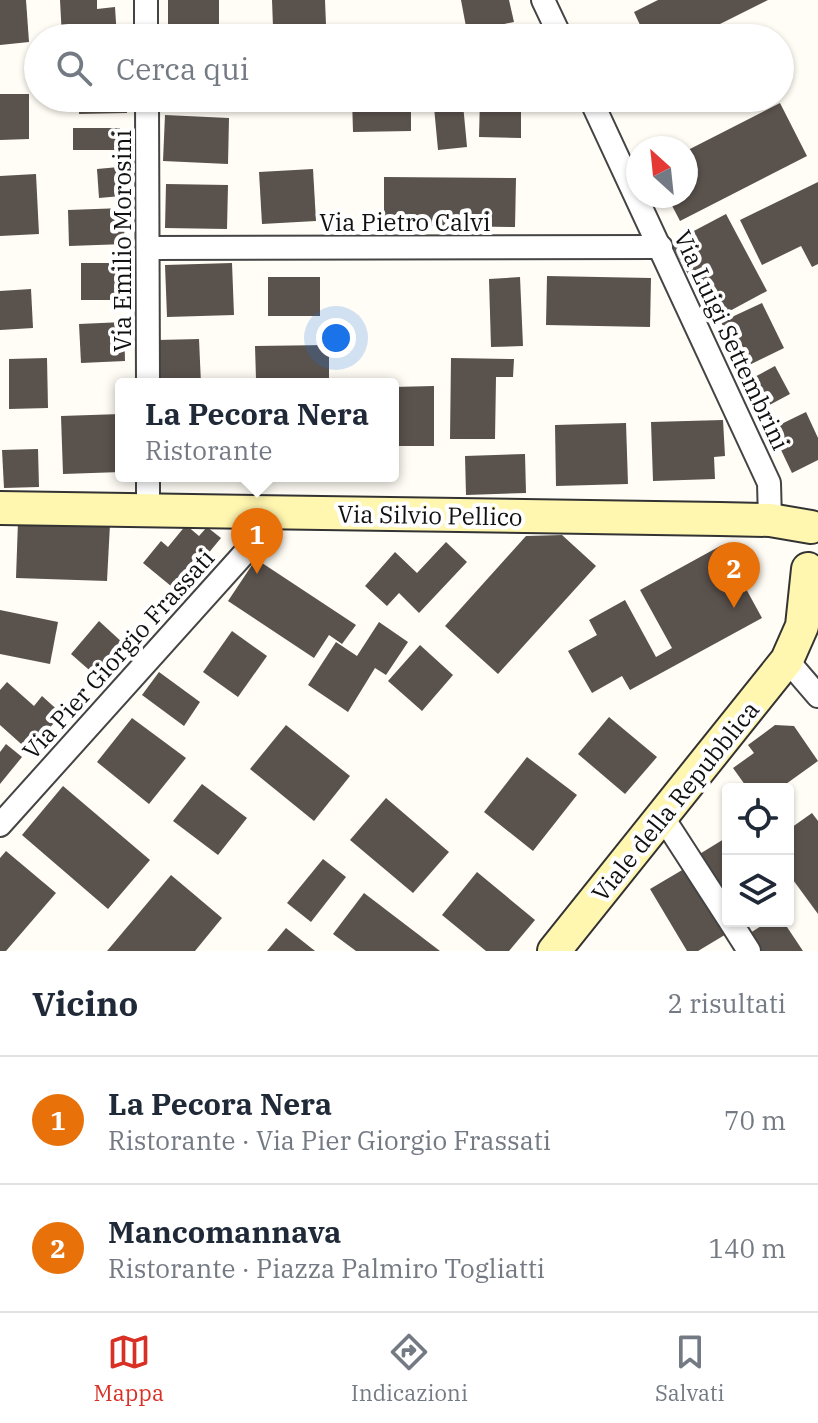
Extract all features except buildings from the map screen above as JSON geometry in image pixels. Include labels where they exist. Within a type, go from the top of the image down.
[{"type":"street","points":[[146,0],[146,24]]},
{"type":"street","points":[[543,0],[554,24]]},
{"type":"street","name":"Via Emilio Morosini","points":[[147,112],[148,378]]},
{"type":"street","name":"Via Luigi Settembrini","points":[[597,112],[769,483],[770,520]]},
{"type":"street","name":"Via Pietro Calvi","points":[[149,248],[661,247]]},
{"type":"street","points":[[148,482],[148,511]]},
{"type":"street","name":"Via Silvio Pellico","points":[[0,508],[770,520],[814,525]]},
{"type":"street","name":"Via Pier Giorgio Frassati","points":[[0,825],[259,537],[263,512]]},
{"type":"street","points":[[814,525],[802,548],[803,559],[813,574],[802,626],[790,654],[818,696]]},
{"type":"street","name":"Viale della Repubblica","points":[[554,951],[818,622]]},
{"type":"street","points":[[662,816],[722,909]]},
{"type":"street","points":[[734,927],[749,951]]},
{"type":"place","name":"La Pecora Nera","points":[[257,574]]},
{"type":"place","name":"Mancomannava","points":[[734,608]]}]
